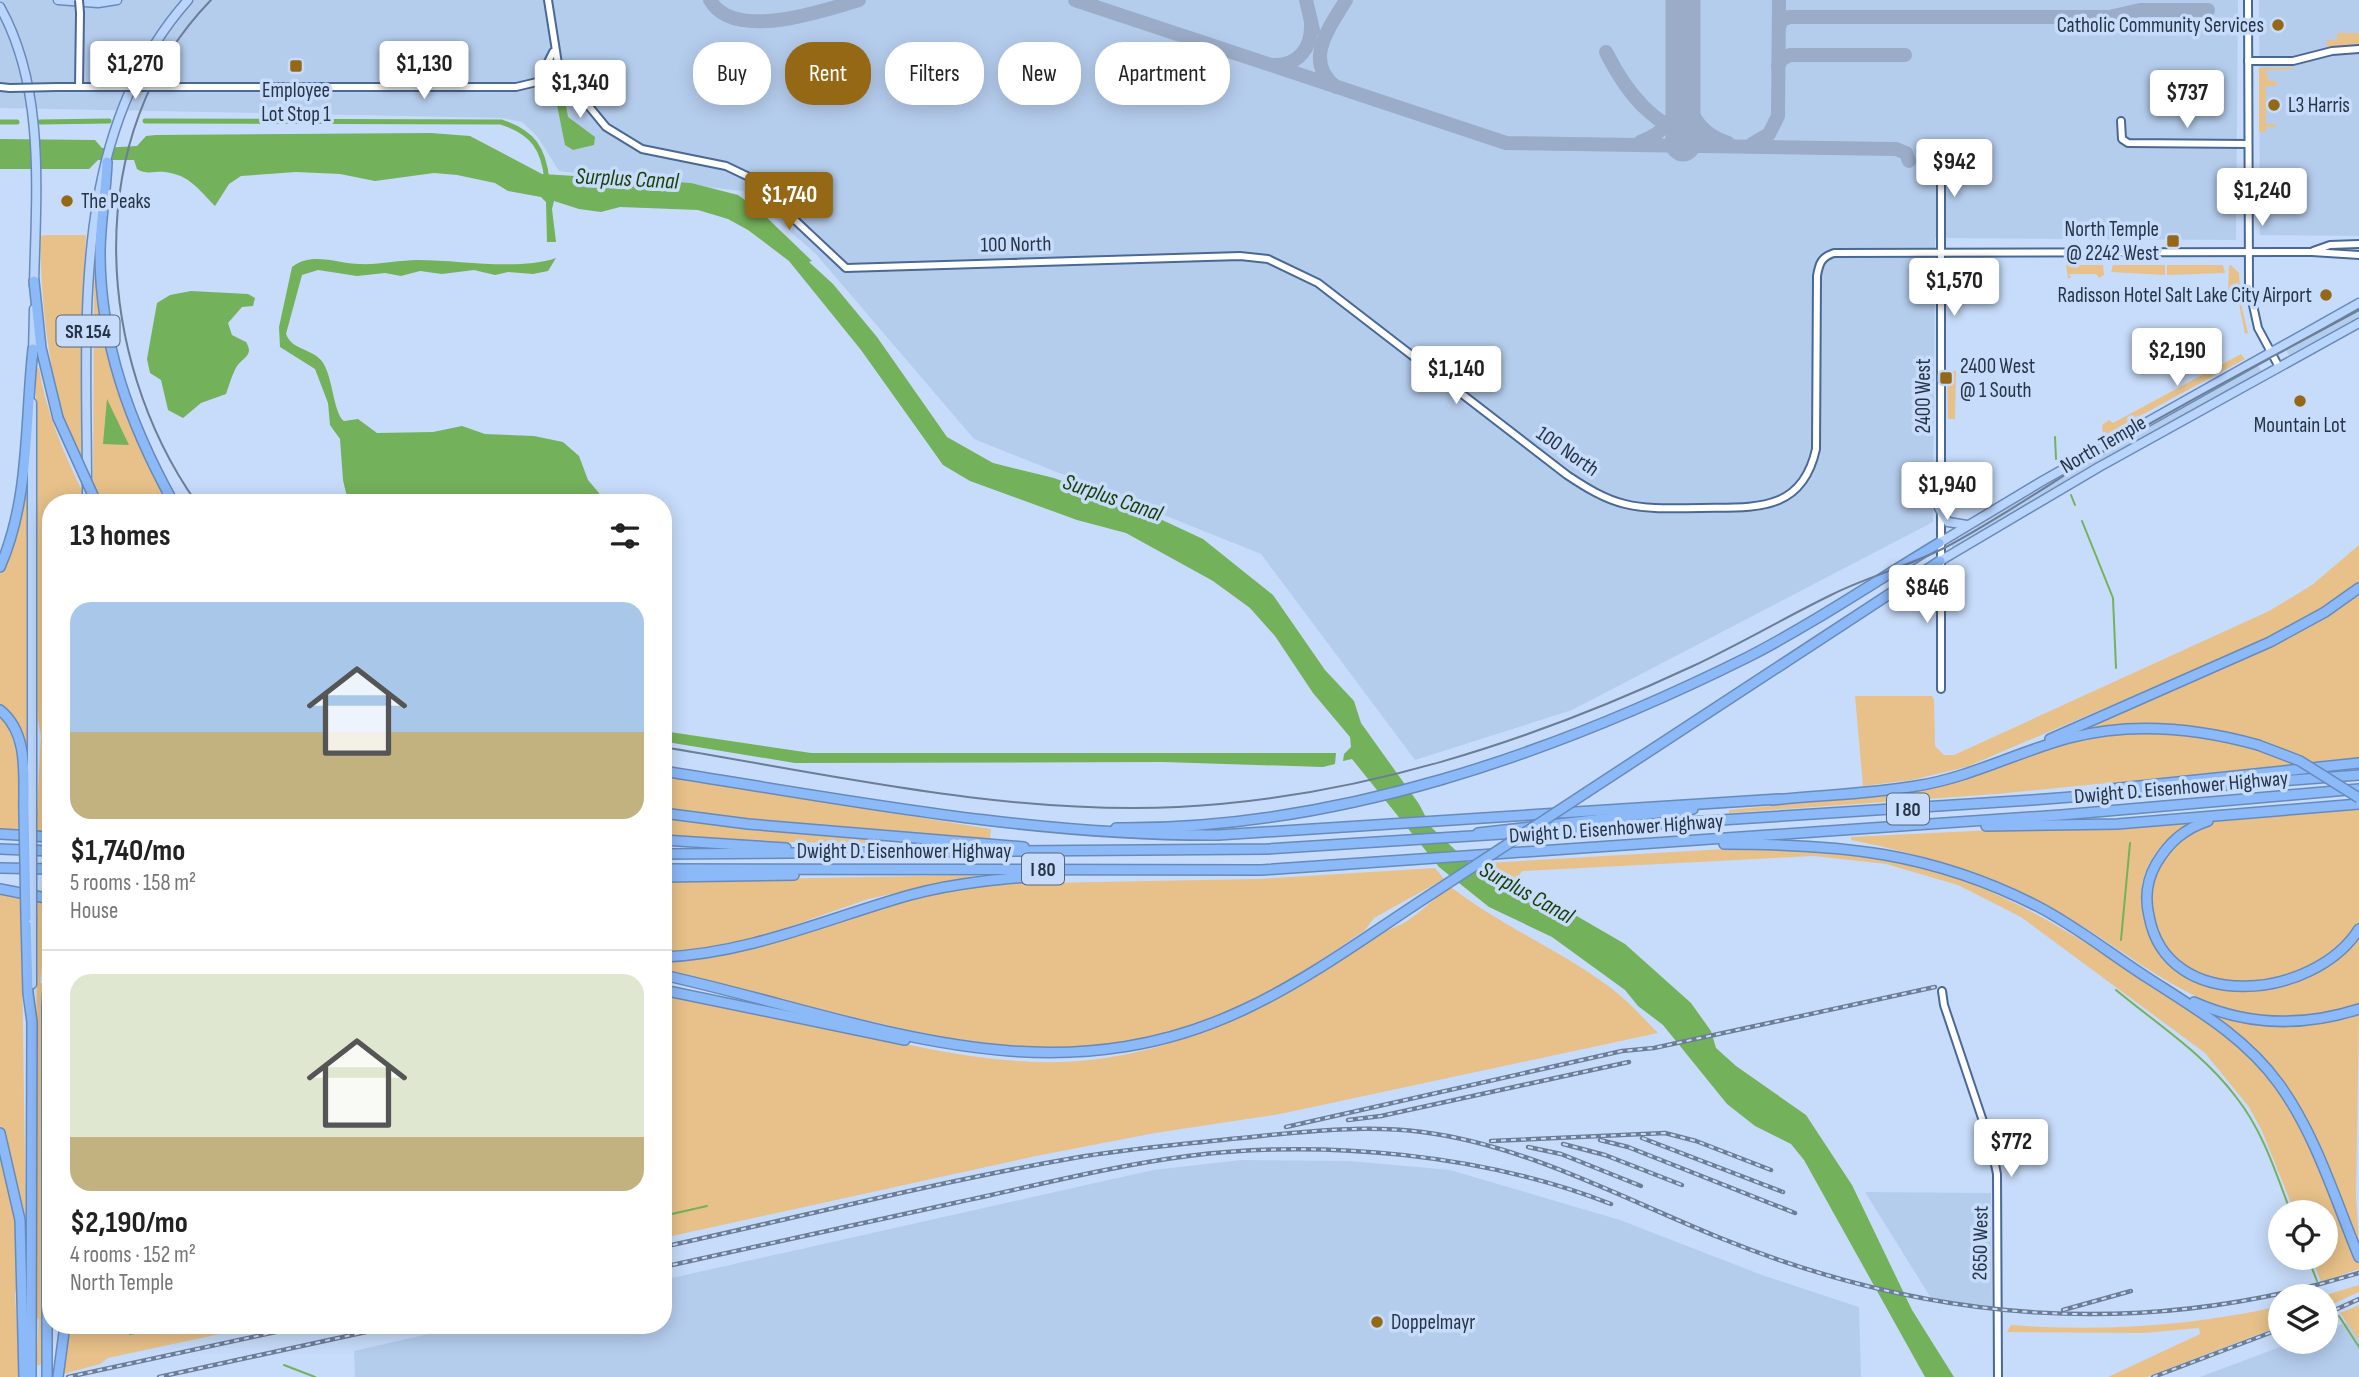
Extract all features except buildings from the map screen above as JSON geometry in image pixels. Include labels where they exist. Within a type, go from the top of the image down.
[{"type":"highway","points":[[107,162],[100,253],[105,321],[120,387],[169,494]]},
{"type":"highway","points":[[34,281],[43,355],[58,418],[92,494]]},
{"type":"highway","points":[[0,567],[12,536],[20,496],[33,349]]},
{"type":"highway","points":[[152,461],[174,494]]},
{"type":"highway","points":[[999,823],[1071,828],[1203,825],[1296,815],[1418,786],[1560,738],[1657,700],[1750,656],[1861,593],[1939,543]]},
{"type":"highway","points":[[672,979],[962,1047],[1008,1053],[1107,1051],[1164,1039],[1210,1024],[1278,992],[1940,561]]},
{"type":"highway","points":[[1991,766],[2270,642],[2325,612],[2359,588]]},
{"type":"highway","points":[[0,710],[19,737],[28,813],[28,993],[32,1022],[27,1370]]},
{"type":"highway","points":[[1456,839],[1493,829],[1917,786],[1991,766],[2068,738],[2149,728],[2194,731],[2258,745],[2300,761],[2359,798]]},
{"type":"highway","points":[[2032,800],[2162,782],[2359,763]]},
{"type":"highway","points":[[672,772],[999,823],[1151,835],[1218,835],[1779,799]]},
{"type":"highway","name":"Dwight D. Eisenhower Highway","points":[[672,854],[1267,849],[1456,839],[2032,800],[2359,775]]},
{"type":"highway","name":"Dwight D. Eisenhower Highway","points":[[672,869],[1261,870],[1907,825],[2359,789]]},
{"type":"highway","points":[[1907,825],[2117,824],[2359,804]]},
{"type":"highway","points":[[672,814],[748,824],[1078,852]]},
{"type":"highway","points":[[2251,814],[2217,819],[2184,831],[2167,847],[2152,872],[2147,894],[2149,920],[2157,941],[2174,962],[2192,976],[2216,983],[2264,986],[2309,973],[2333,957],[2359,929]]},
{"type":"highway","points":[[0,834],[42,836]]},
{"type":"highway","points":[[672,841],[861,854]]},
{"type":"highway","points":[[1649,844],[1807,844],[1856,848],[1928,864],[2037,906],[2237,1039],[2279,1084],[2300,1118],[2358,1255]]},
{"type":"highway","points":[[0,849],[42,851]]},
{"type":"highway","points":[[0,868],[42,869]]},
{"type":"highway","points":[[672,877],[799,874],[836,868]]},
{"type":"highway","points":[[672,956],[719,952],[914,894],[972,882],[1124,870]]},
{"type":"highway","points":[[0,888],[42,895]]},
{"type":"highway","points":[[2164,988],[2209,1009],[2262,1021],[2305,1021],[2359,1009]]},
{"type":"highway","points":[[672,992],[950,1049],[986,1055],[1008,1053]]},
{"type":"highway","points":[[0,1133],[20,1220],[27,1370],[31,1377]]},
{"type":"highway","points":[[47,1334],[47,1377]]},
{"type":"highway","points":[[58,1377],[64,1334]]},
{"type":"main road","points":[[58,0],[98,3],[117,0]]},
{"type":"main road","points":[[107,162],[122,108],[137,73],[162,32],[188,0]]},
{"type":"main road","points":[[0,7],[24,66],[33,107],[34,281]]},
{"type":"main road","name":"SR 154","points":[[88,494],[90,264],[97,198],[107,162]]},
{"type":"main road","name":"SR 154","points":[[28,813],[34,281]]},
{"type":"main road","name":"North Temple","points":[[1939,543],[2359,303]]},
{"type":"main road","name":"North Temple","points":[[1940,561],[2049,495],[2359,323]]},
{"type":"main road","points":[[1939,508],[1948,522],[1970,525]]},
{"type":"street","points":[[79,0],[79,87]]},
{"type":"street","points":[[0,87],[516,87],[537,82],[559,71],[548,0]]},
{"type":"street","points":[[2248,0],[2248,253],[2252,305],[2278,367]]},
{"type":"street","points":[[2248,61],[2292,61],[2332,51],[2359,49]]},
{"type":"street","points":[[537,82],[548,68],[554,51]]},
{"type":"street","name":"100 North","points":[[559,71],[595,117],[628,143],[657,154],[726,166],[749,177],[846,268],[1240,256],[1268,260],[1318,283],[1588,488],[1624,504],[1647,507],[1756,507],[1785,498],[1794,491],[1812,467],[1816,449],[1819,264],[1826,255],[1834,253],[1940,254]]},
{"type":"street","points":[[2121,121],[2122,139],[2128,143],[2248,144]]},
{"type":"street","name":"2400 West","points":[[1941,145],[1941,689]]},
{"type":"street","points":[[2312,252],[2330,245],[2359,244]]},
{"type":"street","points":[[1940,254],[2312,252],[2359,255]]},
{"type":"street","name":"2650 West","points":[[1942,991],[1997,1174],[1998,1377]]},
{"type":"shaded area","points":[[0,0],[2238,0],[2236,240],[1935,238],[1933,522],[1572,710],[1415,760],[1261,554],[974,439],[815,253],[743,191],[559,171],[537,136],[522,122],[502,118],[0,108]]},
{"type":"shaded area","points":[[2259,0],[2359,0],[2359,236],[2260,235]]},
{"type":"shaded area","points":[[2337,33],[2359,33],[2359,44],[2327,47],[2327,40],[2337,40]]},
{"type":"shaded area","points":[[2294,67],[2266,70],[2268,80],[2277,82],[2277,86],[2266,86],[2266,124],[2276,124],[2276,127],[2266,127],[2266,132],[2259,132],[2259,68]]},
{"type":"shaded area","points":[[86,235],[82,312],[82,469],[62,411],[50,355],[43,297],[40,236]]},
{"type":"shaded area","points":[[2066,265],[2103,265],[2104,275],[2099,278],[2096,274],[2069,274],[2071,278],[2068,278]]},
{"type":"shaded area","points":[[2113,265],[2165,265],[2165,275],[2111,272]]},
{"type":"shaded area","points":[[2167,265],[2223,265],[2225,273],[2167,275]]},
{"type":"shaded area","points":[[2231,265],[2239,273],[2241,304],[2248,333],[2245,334],[2236,289],[2228,293]]},
{"type":"shaded area","points":[[94,278],[97,278],[105,339],[120,394],[130,421],[166,494],[95,494],[93,490]]},
{"type":"shaded area","points":[[2359,308],[2359,319],[2290,357],[2285,348]]},
{"type":"shaded area","points":[[2241,354],[2245,359],[2103,436],[2102,425],[2109,420],[2113,423]]},
{"type":"shaded area","points":[[2257,364],[2262,372],[2082,470],[1953,550],[1951,542],[2118,440]]},
{"type":"shaded area","points":[[39,368],[57,433],[84,494],[42,494],[42,831],[36,831],[41,736],[36,711],[36,369]]},
{"type":"shaded area","points":[[1947,371],[1956,371],[1955,419],[1948,419]]},
{"type":"shaded area","points":[[24,484],[28,484],[27,748],[24,748],[0,706],[0,574],[9,552]]},
{"type":"shaded area","points":[[2359,545],[2359,583],[2310,617],[2269,638],[1966,767],[1912,780],[1863,786],[1855,696],[1932,696],[1935,746],[1944,755],[1954,755],[2269,611],[2312,585]]},
{"type":"shaded area","points":[[2359,593],[2359,758],[2314,763],[2252,738],[2179,725],[2136,725],[2077,733],[2076,730],[2301,631]]},
{"type":"shaded area","points":[[0,715],[13,739],[16,754],[20,830],[0,829]]},
{"type":"shaded area","points":[[2158,731],[2242,743],[2300,764],[1996,794],[1729,813],[1729,810],[1871,796],[2090,736]]},
{"type":"shaded area","points":[[672,777],[991,829],[990,840],[756,822],[672,811]]},
{"type":"shaded area","points":[[2359,809],[2359,922],[2344,940],[2325,955],[2280,978],[2256,984],[2232,984],[2208,979],[2186,968],[2165,947],[2153,921],[2151,893],[2159,865],[2169,846],[2176,841],[2211,822]]},
{"type":"shaded area","points":[[672,817],[883,839],[882,843],[769,842],[672,836]]},
{"type":"shaded area","points":[[2197,820],[2163,844],[2145,874],[2141,906],[2151,936],[2171,963],[2201,982],[2239,990],[2283,984],[2311,969],[2359,933],[2359,1006],[2312,1017],[2275,1018],[2241,1013],[2179,988],[2062,914],[2011,889],[1960,868],[1851,840],[1851,837]]},
{"type":"shaded area","points":[[1775,846],[1868,853],[1919,865],[1986,890],[2080,939],[2208,1021],[2238,1045],[2265,1072],[2295,1115],[2334,1200],[2290,1200],[2262,1131],[2249,1107],[2205,1053],[2021,917],[1958,885],[1886,864],[1814,856],[1522,871],[1515,883],[1481,868],[1488,863]]},
{"type":"shaded area","points":[[1435,868],[1444,879],[1374,918],[1365,930],[1303,972],[1238,1008],[1188,1028],[1138,1040],[1090,1047],[1042,1048],[946,1037],[672,974],[672,961],[747,950],[920,895],[991,884],[1259,879]]},
{"type":"shaded area","points":[[979,875],[868,899],[757,938],[706,949],[672,952],[672,881]]},
{"type":"shaded area","points":[[1451,887],[1490,914],[1592,974],[1629,1004],[1658,1033],[1280,1114],[1155,1133],[1036,1156],[672,1236],[672,995],[973,1056],[1031,1062],[1103,1058],[1184,1039],[1222,1024],[1295,986],[1371,939],[1406,921]]},
{"type":"shaded area","points":[[0,893],[21,897],[26,1228],[23,1229],[16,1180],[0,1125]]},
{"type":"shaded area","points":[[37,899],[42,900],[42,1334],[42,1364],[36,1366],[39,1319],[35,1318]]},
{"type":"shaded area","points":[[2359,1013],[2356,1197],[2359,1245],[2300,1112],[2217,1019],[2219,1015],[2254,1022],[2306,1024]]},
{"type":"shaded area","points":[[0,1145],[18,1238],[19,1280],[15,1294],[20,1377],[0,1377]]},
{"type":"shaded area","points":[[1241,1160],[1350,1161],[1450,1170],[1620,1220],[1762,1275],[1859,1307],[1861,1377],[355,1377],[354,1351],[429,1334],[672,1334],[672,1278],[1153,1170]]},
{"type":"shaded area","points":[[1865,1192],[1991,1193],[1992,1308],[1931,1298]]},
{"type":"shaded area","points":[[2338,1210],[2359,1262],[2359,1269],[2321,1282],[2316,1270],[2338,1270]]},
{"type":"shaded area","points":[[2359,1285],[2359,1292],[2338,1302],[2338,1291]]},
{"type":"shaded area","points":[[2359,1305],[2359,1340],[2340,1313]]},
{"type":"shaded area","points":[[2268,1309],[2268,1331],[2147,1377],[2108,1377],[2200,1334],[2199,1328],[2143,1333],[2007,1332],[2011,1325],[2078,1328],[2147,1326]]},
{"type":"shaded area","points":[[2359,1318],[2359,1377],[2200,1377],[2268,1351],[2268,1354],[2338,1354],[2338,1326]]},
{"type":"shaded area","points":[[67,1334],[220,1334],[108,1358],[100,1364],[63,1374]]},
{"type":"water","points":[[561,99],[565,100],[568,117],[595,137],[594,145],[573,150],[565,145],[557,105]]},
{"type":"water","name":"Surplus Canal","points":[[431,133],[470,136],[542,174],[691,183],[738,195],[760,211],[833,284],[877,337],[947,437],[993,463],[1054,478],[1145,512],[1203,539],[1273,595],[1325,670],[1354,701],[1361,723],[1419,804],[1431,827],[1469,863],[1563,908],[1625,944],[1691,1003],[1711,1031],[1716,1048],[1736,1066],[1806,1115],[1852,1185],[1912,1310],[1954,1377],[1925,1377],[1804,1160],[1791,1144],[1755,1126],[1727,1104],[1663,1025],[1638,1006],[1625,990],[1552,937],[1489,907],[1439,867],[1352,759],[1343,761],[1344,754],[1351,747],[1350,737],[1313,693],[1275,636],[1250,608],[1213,581],[1126,533],[1077,520],[970,481],[943,465],[861,350],[789,261],[748,230],[728,219],[698,210],[620,207],[601,212],[554,201],[552,209],[556,242],[547,242],[546,202],[541,197],[508,191],[495,183],[434,173],[375,181],[340,174],[296,172],[241,176],[229,184],[215,206],[199,189],[181,176],[140,171],[134,160],[98,160],[89,169],[0,169],[0,139],[95,140],[102,148],[137,146],[146,136],[156,135]]},
{"type":"water","points":[[556,258],[548,271],[533,274],[508,272],[495,275],[474,270],[442,274],[420,271],[401,276],[385,273],[357,276],[318,270],[302,275],[286,334],[292,343],[312,353],[325,366],[337,410],[344,421],[358,419],[377,433],[433,432],[462,426],[485,434],[534,436],[563,442],[579,456],[588,480],[599,494],[347,494],[340,439],[330,425],[328,403],[315,369],[280,347],[279,327],[292,267],[300,262],[317,259],[360,264],[418,260],[506,264],[541,262]]},
{"type":"water","points":[[191,291],[248,294],[255,298],[253,306],[242,307],[228,323],[232,335],[246,342],[249,350],[235,369],[226,394],[201,403],[183,418],[168,410],[161,380],[150,373],[147,359],[157,303],[170,295]]},
{"type":"water","points":[[107,399],[129,445],[103,444]]},
{"type":"water","points":[[672,732],[811,753],[1336,753],[1335,764],[1323,767],[1163,762],[795,763],[672,742]]},
{"type":"waterway","points":[[40,122],[109,121]]},
{"type":"waterway","points":[[145,121],[501,122],[521,131],[535,143],[543,160],[547,181]]},
{"type":"waterway","points":[[0,122],[17,122]]},
{"type":"waterway","points":[[2055,437],[2056,459]]},
{"type":"waterway","points":[[2071,495],[2075,505]]},
{"type":"waterway","points":[[2082,521],[2113,598],[2116,668]]},
{"type":"waterway","points":[[2121,940],[2130,843]]},
{"type":"waterway","points":[[2116,990],[2195,1053],[2236,1097],[2261,1138],[2286,1200]]},
{"type":"waterway","points":[[672,1214],[707,1206]]},
{"type":"waterway","points":[[2313,1270],[2317,1281]]},
{"type":"waterway","points":[[2339,1316],[2359,1347]]},
{"type":"waterway","points":[[284,1365],[315,1377]]},
{"type":"taxiway","points":[[710,0],[722,13],[738,19],[758,21],[802,16],[859,0]]},
{"type":"taxiway","points":[[1075,0],[1506,143],[1896,149],[1906,153],[1909,161]]},
{"type":"taxiway","points":[[1306,0],[1313,30]]},
{"type":"taxiway","points":[[1336,87],[1326,77],[1320,55],[1327,33],[1346,0]]},
{"type":"taxiway","points":[[1752,144],[1769,134],[1778,116],[1779,0]]},
{"type":"taxiway","points":[[1779,27],[1782,20],[1789,17],[2109,17],[2140,10],[2208,10]]},
{"type":"taxiway","points":[[1273,65],[1290,62],[1302,54],[1309,41],[1311,24]]},
{"type":"taxiway","points":[[1606,52],[1623,82],[1644,107],[1669,127],[1701,140]]},
{"type":"taxiway","points":[[1778,66],[1782,59],[1790,55],[1905,55]]},
{"type":"taxiway","points":[[1683,70],[1686,94],[1693,115],[1706,132],[1728,143]]},
{"type":"taxiway","points":[[1640,142],[1656,134],[1669,122],[1678,107],[1682,90]]},
{"type":"runway","points":[[1683,0],[1683,144]]},
{"type":"tram line","points":[[191,494],[162,444],[137,381],[121,315],[116,247],[122,179],[139,115],[169,54],[211,0]]},
{"type":"tram line","points":[[672,749],[984,799],[1113,808],[1178,807],[1311,792],[1442,762],[1506,742],[1631,694],[1728,649],[1845,588],[1934,553],[2142,428],[2359,310]]},
{"type":"railway","points":[[1286,1127],[1622,1051],[1654,1048],[1935,987]]},
{"type":"railway","points":[[1348,1120],[1381,1116],[1629,1062]]},
{"type":"railway","points":[[672,1245],[919,1189],[1074,1158],[1278,1134],[1374,1129],[1422,1132],[1498,1148],[1573,1175],[1718,1237],[1797,1266],[1876,1288],[1956,1304],[2036,1312],[2116,1314],[2196,1308],[2277,1294],[2359,1273]]},
{"type":"railway","points":[[1491,1141],[1665,1133],[1696,1141],[1771,1170]]},
{"type":"railway","points":[[1642,1138],[1783,1192]]},
{"type":"railway","points":[[1600,1140],[1628,1147],[1795,1213]]},
{"type":"railway","points":[[1563,1144],[1605,1155],[1682,1185]]},
{"type":"railway","points":[[1528,1147],[1561,1154],[1641,1186]]},
{"type":"railway","points":[[672,1265],[1101,1171],[1159,1160],[1239,1151],[1347,1151],[1457,1162],[1562,1187],[1611,1204]]},
{"type":"railway","points":[[2063,1310],[2131,1291]]},
{"type":"railway","points":[[2338,1309],[2359,1299]]},
{"type":"railway","points":[[68,1377],[266,1334]]},
{"type":"railway","points":[[159,1377],[357,1334]]},
{"type":"railway","points":[[2153,1377],[2268,1334]]},
{"type":"place","name":"Catholic Community Services","points":[[2278,25]]},
{"type":"place","name":"Employee Lot Stop 1","points":[[296,66]]},
{"type":"place","name":"L3 Harris","points":[[2274,105]]},
{"type":"place","name":"The Peaks","points":[[67,201]]},
{"type":"place","name":"North Temple @ 2242 West","points":[[2173,241]]},
{"type":"place","name":"Radisson Hotel Salt Lake City Airport","points":[[2326,295]]},
{"type":"place","name":"2400 West @ 1 South","points":[[1946,378]]},
{"type":"place","name":"Mountain Lot","points":[[2300,401]]},
{"type":"place","name":"Doppelmayr","points":[[1377,1322]]}]
